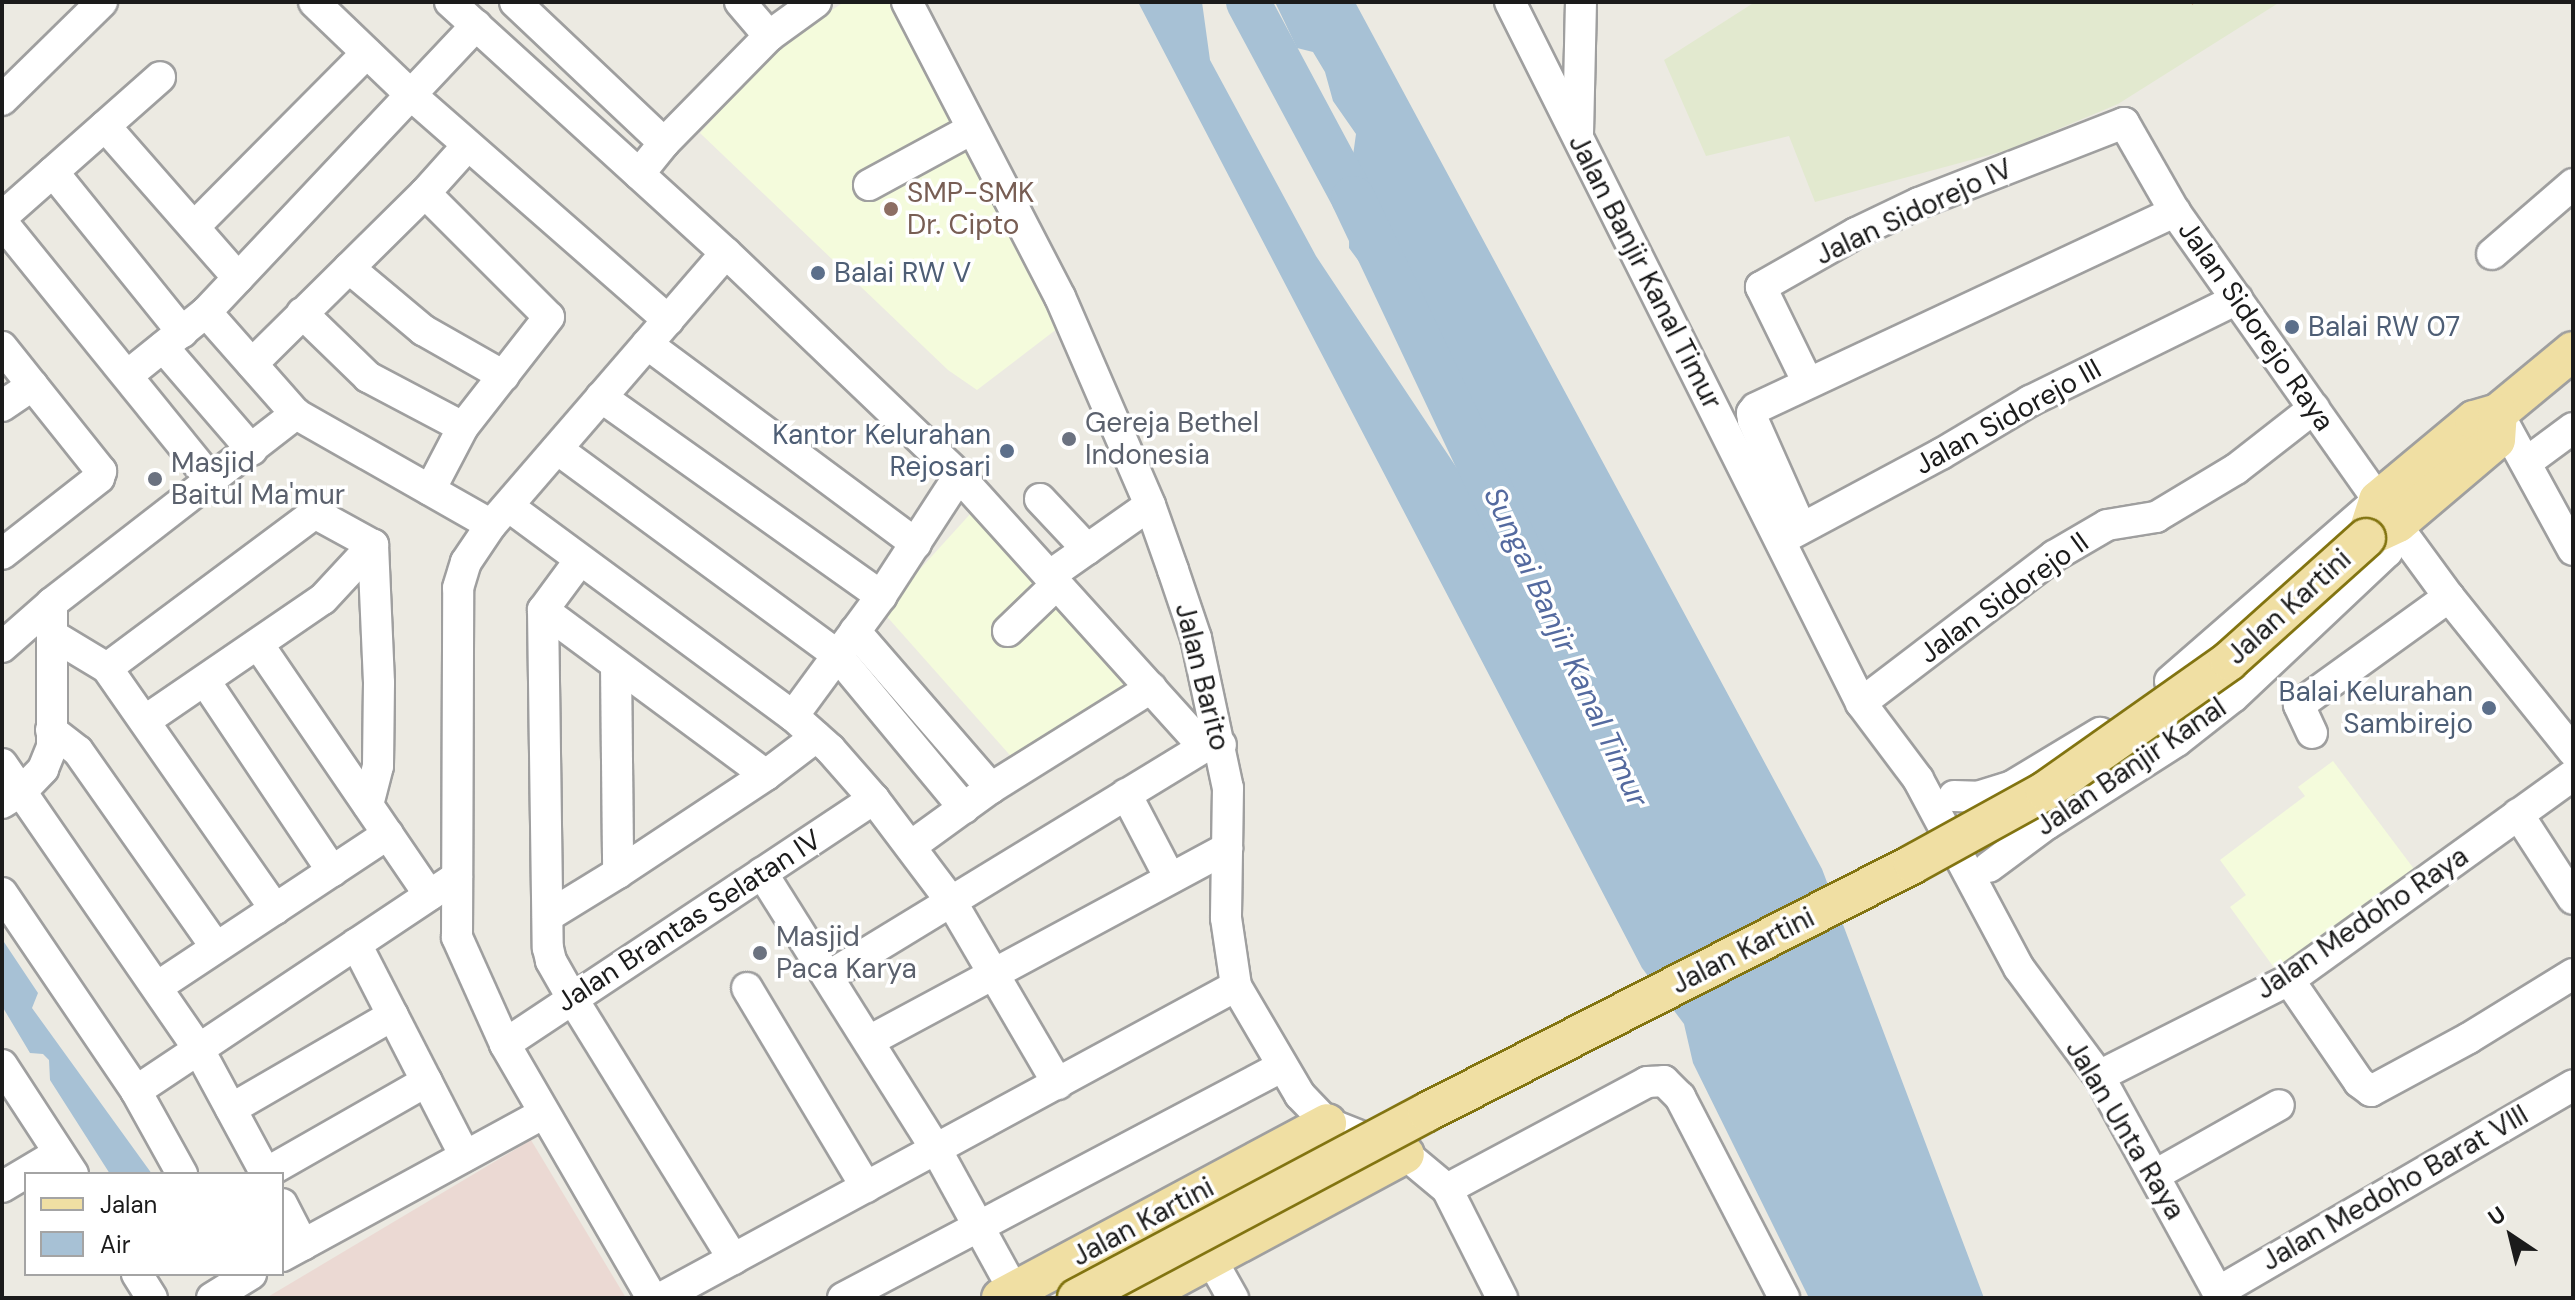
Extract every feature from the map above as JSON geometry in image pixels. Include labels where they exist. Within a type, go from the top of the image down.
[{"type":"main road","points":[[2498,413],[2572,355]]},
{"type":"main road","name":"Jalan Kartini","points":[[1077,1298],[1427,1112],[1913,864],[2045,791],[2229,661],[2381,520],[2496,440],[2498,413]]},
{"type":"main road","name":"Jalan Kartini","points":[[1007,1294],[1327,1123]]},
{"type":"main road","points":[[1138,1298],[1405,1154]]},
{"type":"street","points":[[2,100],[102,2]]},
{"type":"street","points":[[314,2],[411,95],[668,320]]},
{"type":"street","points":[[450,2],[726,253],[959,476],[1151,688],[1212,746],[1126,794],[829,976]]},
{"type":"street","points":[[515,2],[664,143]]},
{"type":"street","points":[[740,2],[769,36]]},
{"type":"street","points":[[639,174],[664,143],[769,36],[816,2]]},
{"type":"street","name":"Jalan Barito","points":[[907,2],[1060,297],[1150,505],[1196,638],[1212,746],[1228,788],[1226,918],[1236,986],[1281,1067],[1300,1095],[1327,1123],[1405,1154],[1447,1189],[1502,1298]]},
{"type":"street","name":"Jalan Banjir Kanal Timur","points":[[1510,2],[1577,140],[1791,534]]},
{"type":"street","points":[[1577,140],[1581,2]]},
{"type":"street","points":[[128,375],[206,312],[476,25]]},
{"type":"street","points":[[194,227],[367,53]]},
{"type":"street","points":[[160,77],[2,220],[212,481]]},
{"type":"street","name":"Jalan Sidorejo Raya","points":[[2124,123],[2175,212],[2314,408],[2381,520]]},
{"type":"street","name":"Jalan Sidorejo IV","points":[[1808,383],[1761,287],[1856,233],[1919,203],[2124,123]]},
{"type":"street","points":[[105,126],[238,278]]},
{"type":"street","points":[[869,185],[972,129]]},
{"type":"street","points":[[252,364],[425,193],[468,145]]},
{"type":"street","points":[[53,172],[252,450]]},
{"type":"street","points":[[2492,254],[2573,184]]},
{"type":"street","points":[[425,193],[547,312],[546,324],[463,427],[430,490]]},
{"type":"street","points":[[1980,898],[1918,779],[1861,703],[1791,534],[1752,413],[1756,408],[1808,383],[2175,212]]},
{"type":"street","points":[[652,1298],[505,1044],[457,937],[458,588],[466,562],[500,516],[726,253]]},
{"type":"street","points":[[349,268],[423,330],[504,376]]},
{"type":"street","name":"Jalan Sidorejo III","points":[[1791,534],[1941,454],[2030,401],[2237,299]]},
{"type":"street","points":[[206,312],[296,414],[430,490],[500,516],[580,560],[793,716],[874,799],[951,901],[1058,1084]]},
{"type":"street","points":[[302,313],[368,377],[463,427]]},
{"type":"street","points":[[647,344],[916,544]]},
{"type":"street","points":[[2,347],[101,471],[99,478],[2,554]]},
{"type":"street","points":[[2,406],[33,385]]},
{"type":"street","points":[[601,397],[881,596]]},
{"type":"street","name":"Jalan Sidorejo II","points":[[1861,703],[2054,556],[2107,525],[2156,517],[2236,469],[2314,408]]},
{"type":"street","points":[[2498,413],[2573,550]]},
{"type":"street","points":[[2,647],[52,603],[296,414]]},
{"type":"street","points":[[2527,462],[2573,428]]},
{"type":"street","points":[[557,449],[846,643],[991,788]]},
{"type":"street","points":[[793,716],[881,596],[959,476]]},
{"type":"street","points":[[1040,499],[1087,549]]},
{"type":"street","points":[[1008,631],[1053,580],[1087,549],[1150,505]]},
{"type":"street","points":[[107,668],[311,516],[320,516],[373,545]]},
{"type":"street","points":[[2381,520],[2449,597],[2573,751]]},
{"type":"street","name":"Jalan Banjir Kanal","points":[[1954,796],[1977,797],[2012,786],[2099,734],[2381,520],[2387,552],[2233,697],[2177,741],[2047,824],[1989,867]]},
{"type":"street","points":[[146,720],[323,599],[373,545]]},
{"type":"street","points":[[368,805],[378,766],[379,683],[373,545]]},
{"type":"street","points":[[580,560],[543,610],[551,961],[733,1259]]},
{"type":"street","points":[[2312,733],[2299,705],[2449,597]]},
{"type":"street","points":[[12,797],[43,769],[52,747],[52,603]]},
{"type":"street","points":[[543,610],[766,775]]},
{"type":"street","points":[[54,636],[107,668],[275,909]]},
{"type":"street","points":[[846,643],[964,808]]},
{"type":"street","points":[[258,644],[429,895]]},
{"type":"street","points":[[616,665],[618,873]]},
{"type":"street","points":[[205,681],[332,871]]},
{"type":"street","points":[[911,846],[991,788],[1151,688]]},
{"type":"street","points":[[51,730],[78,751],[215,946]]},
{"type":"street","points":[[548,916],[766,775],[816,737]]},
{"type":"street","points":[[2,764],[12,797],[157,987],[199,1050],[265,1172]]},
{"type":"street","name":"Jalan Medoho Raya","points":[[2099,1076],[2289,980],[2573,775]]},
{"type":"street","points":[[1918,779],[1954,796],[1989,867],[1980,898]]},
{"type":"street","points":[[1126,794],[1170,878]]},
{"type":"street","name":"Jalan Brantas Selatan IV","points":[[505,1044],[874,799]]},
{"type":"street","points":[[2518,814],[2573,899]]},
{"type":"street","points":[[157,987],[388,834]]},
{"type":"street","points":[[869,1041],[1227,848]]},
{"type":"street","points":[[762,873],[936,1149],[978,1225],[1007,1294]]},
{"type":"street","points":[[136,1091],[457,877]]},
{"type":"street","points":[[2,893],[136,1091],[181,1172]]},
{"type":"street","name":"Jalan Unta Raya","points":[[1980,898],[2019,968],[2099,1076],[2219,1295]]},
{"type":"street","points":[[356,944],[465,1156]]},
{"type":"street","points":[[2289,980],[2359,1082],[2371,1091],[2456,1045],[2573,974]]},
{"type":"street","points":[[661,1298],[1236,986]]},
{"type":"street","points":[[747,988],[866,1187]]},
{"type":"street","points":[[231,1109],[393,1015]]},
{"type":"street","points":[[2,1065],[66,1163],[42,1172]]},
{"type":"street","points":[[843,1298],[1281,1067]]},
{"type":"street","points":[[269,1172],[427,1081]]},
{"type":"street","points":[[1447,1189],[1647,1082],[1664,1081],[1680,1097],[1784,1298]]},
{"type":"street","name":"Jalan Medoho Barat VIII","points":[[2219,1295],[2573,1085]]},
{"type":"street","points":[[2155,1175],[2279,1105]]},
{"type":"street","points":[[284,1213],[292,1250],[544,1113]]},
{"type":"street","points":[[2,1187],[24,1179]]},
{"type":"street","points":[[1211,1259],[1233,1298]]},
{"type":"street","points":[[138,1276],[152,1298]]},
{"type":"shaded area","name":"SMP-SMK Dr. Cipto","points":[[844,2],[889,2],[1062,325],[977,390],[948,370],[700,133],[781,44]]},
{"type":"shaded area","points":[[1755,2],[2280,2],[2118,104],[2008,150],[1815,202],[1789,136],[1706,156],[1664,60]]},
{"type":"shaded area","points":[[972,512],[1136,685],[1016,762],[882,611]]},
{"type":"shaded area","points":[[2333,761],[2414,869],[2275,969],[2230,907],[2246,895],[2220,860],[2305,796],[2298,787]]},
{"type":"shaded area","points":[[531,1140],[626,1298],[266,1298]]},
{"type":"water","points":[[1138,2],[1202,2],[1210,60],[1316,256],[1496,527],[1502,493],[1462,446],[1443,408],[1440,359],[1429,338],[1375,283],[1349,248],[1350,177],[1356,134],[1333,101],[1325,72],[1313,52],[1297,48],[1275,2],[1355,2],[1822,869],[1984,1298],[1809,1298],[1693,1063],[1684,1024],[1642,968]]},
{"type":"water","points":[[2,939],[38,993],[32,1008],[151,1172],[109,1172],[50,1080],[49,1060],[43,1054],[30,1053],[2,1006]]},
{"type":"waterway","name":"Sungai Banjir Kanal Timur","points":[[1248,2],[1353,198],[1525,562]]},
{"type":"place","name":"SMP-SMK Dr. Cipto","points":[[891,209]]},
{"type":"place","name":"Balai RW V","points":[[818,273]]},
{"type":"place","name":"Balai RW 07","points":[[2292,327]]},
{"type":"place","name":"Gereja Bethel Indonesia","points":[[1069,439]]},
{"type":"place","name":"Kantor Kelurahan Rejosari","points":[[1007,451]]},
{"type":"place","name":"Masjid Baitul Ma'mur","points":[[155,479]]},
{"type":"place","name":"Balai Kelurahan Sambirejo","points":[[2489,708]]},
{"type":"place","name":"Masjid Paca Karya","points":[[760,953]]}]
